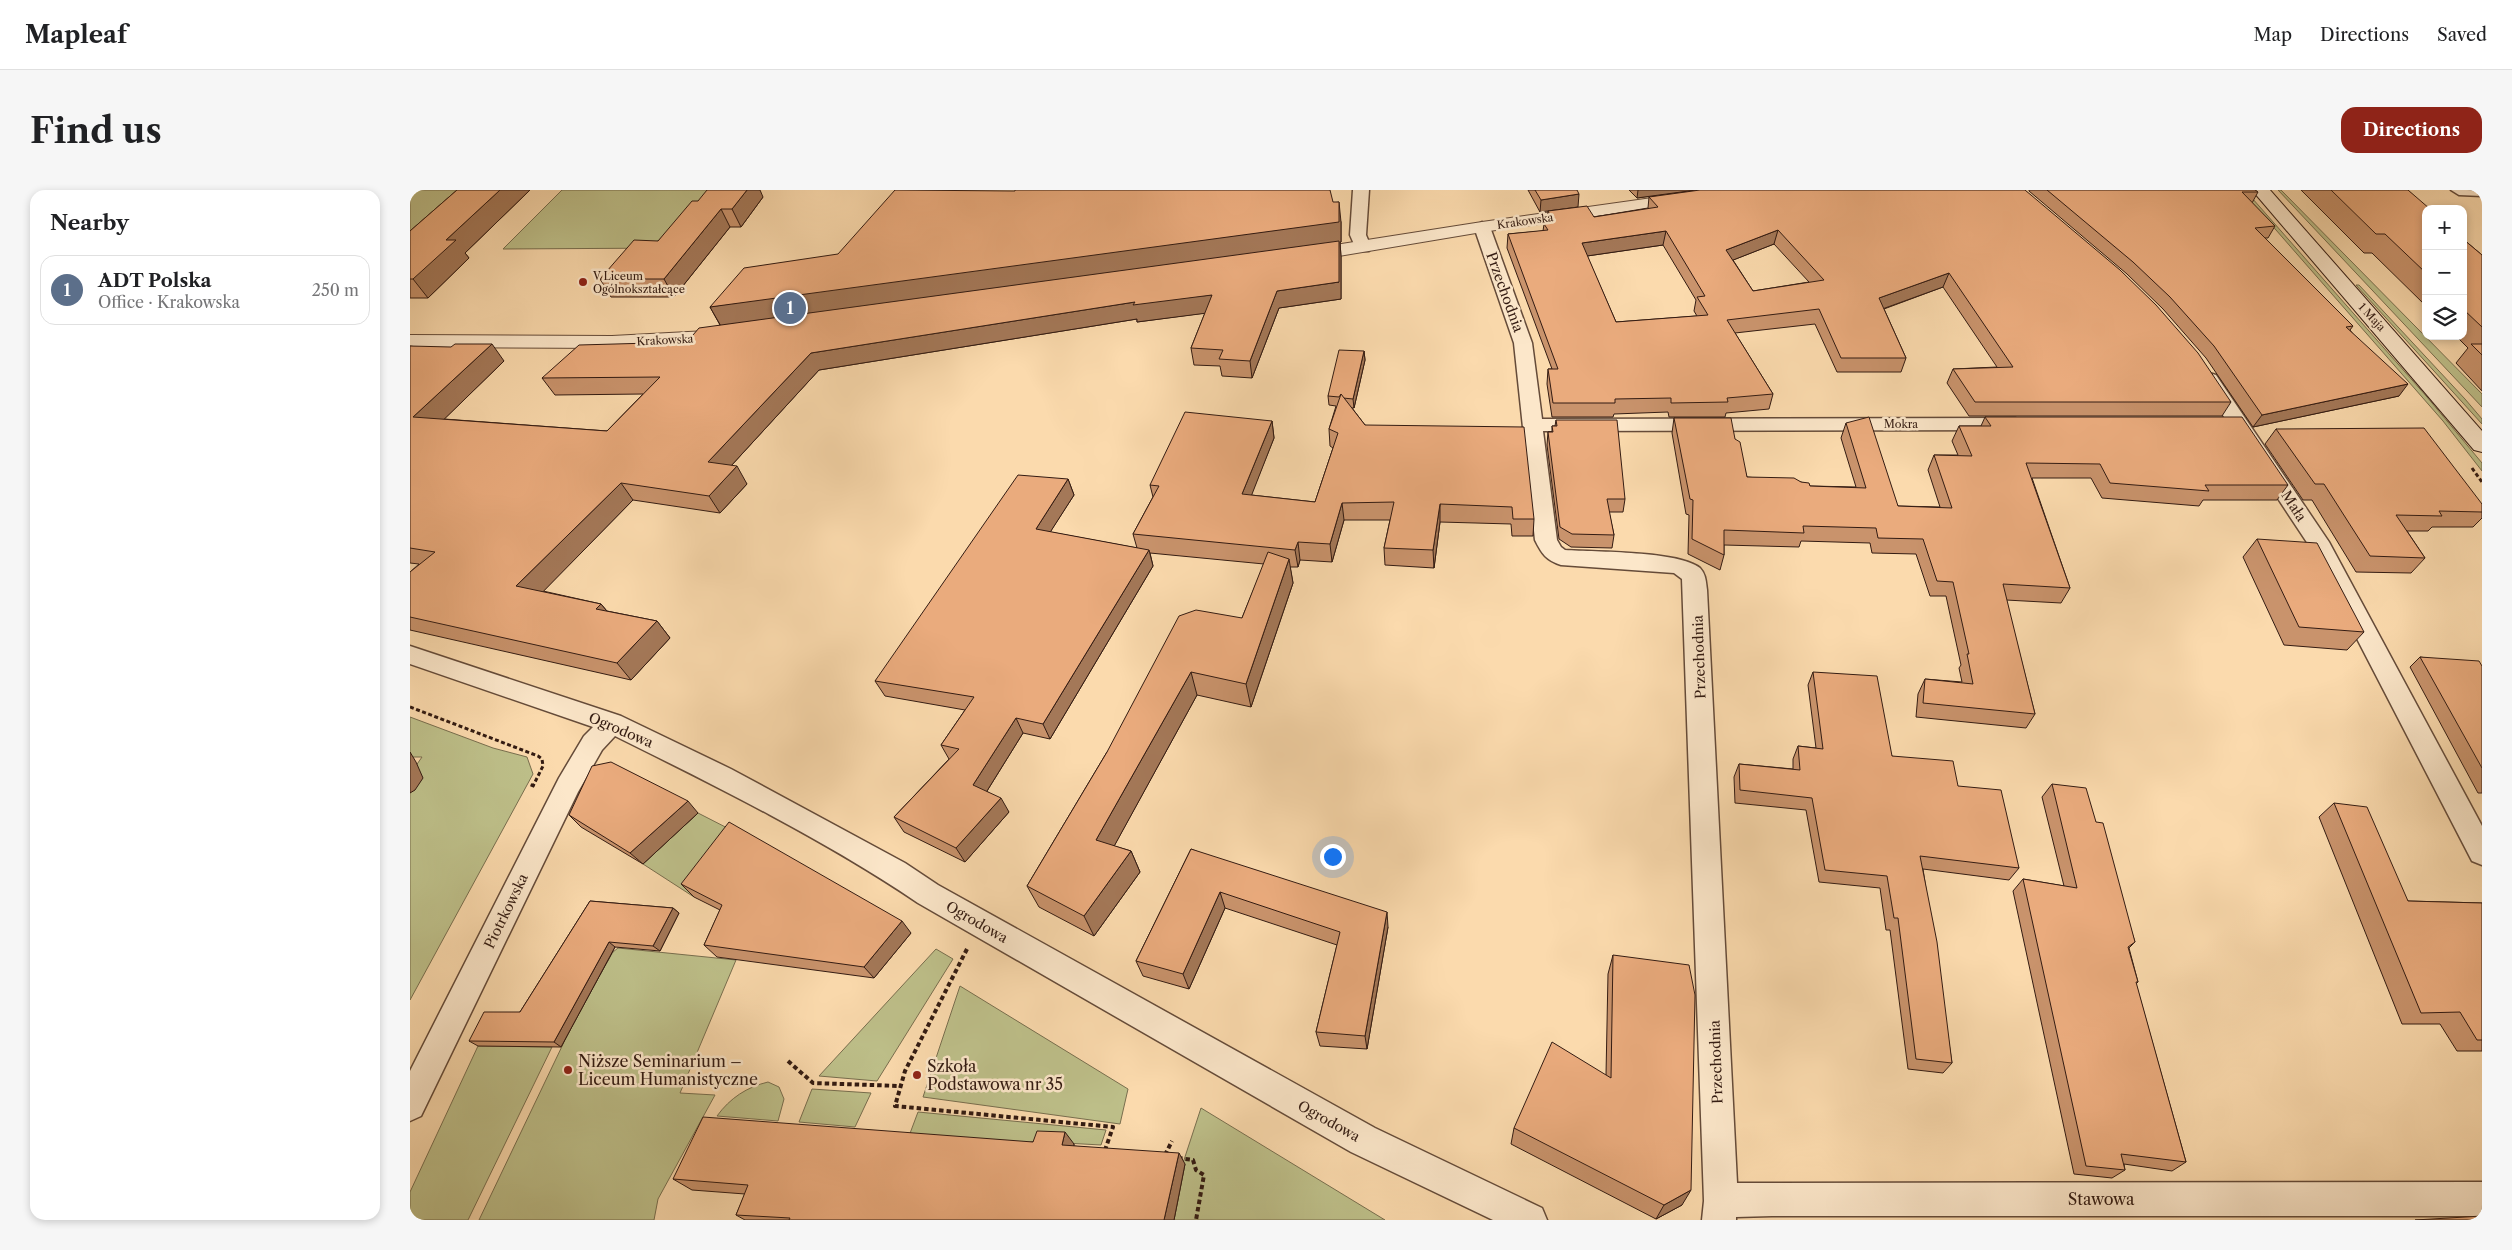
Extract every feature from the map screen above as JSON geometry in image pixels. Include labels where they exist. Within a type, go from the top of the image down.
[{"type":"street","points":[[1360,190],[1358,235],[1363,247]]},
{"type":"street","name":"Krakowska","points":[[1283,259],[1482,227],[1746,190]]},
{"type":"street","name":"1 Maja","points":[[2261,190],[2482,445]]},
{"type":"street","points":[[2459,190],[2482,191]]},
{"type":"street","name":"Przechodnia","points":[[1482,227],[1523,342],[1546,540],[1552,552],[1561,557],[1679,566],[1694,575],[1720,1211]]},
{"type":"street","name":"Krakowska","points":[[410,342],[671,340],[746,333]]},
{"type":"street","name":"Mała","points":[[2198,364],[2230,424],[2318,542],[2482,853]]},
{"type":"street","name":"Mokra","points":[[1533,425],[2031,424]]},
{"type":"street","name":"Ogrodowa","points":[[410,655],[612,723],[722,777],[895,872],[928,894],[1363,1140],[1530,1220]]},
{"type":"street","name":"Piotrkowska","points":[[410,1105],[568,786],[593,743],[612,723]]},
{"type":"street","name":"Stawowa","points":[[1720,1211],[1772,1199],[2482,1199]]},
{"type":"path","points":[[410,707],[538,756],[542,759],[543,766],[532,787]]},
{"type":"path","points":[[967,949],[905,1071],[895,1106],[1112,1127],[1104,1152],[1114,1153]]},
{"type":"path","points":[[788,1060],[813,1082],[900,1086]]},
{"type":"path","points":[[1172,1141],[1163,1157],[1192,1160],[1196,1170],[1204,1175],[1196,1220]]},
{"type":"green space","points":[[410,190],[483,190],[410,243]]},
{"type":"green space","points":[[562,190],[721,190],[673,248],[503,249]]},
{"type":"green space","points":[[2278,190],[2281,190],[2422,333],[2422,340],[2429,340],[2482,394],[2482,407]]},
{"type":"green space","points":[[2248,198],[2252,198],[2427,397],[2482,463],[2482,471],[2443,421]]},
{"type":"green space","points":[[2356,285],[2359,285],[2465,399],[2482,419],[2482,424]]},
{"type":"green space","points":[[410,717],[493,748],[527,757],[533,774],[410,1000],[410,793],[413,770],[422,757],[410,757]]},
{"type":"green space","points":[[698,813],[741,835],[694,897],[643,864]]},
{"type":"green space","name":"Niższe Seminarium – Liceum Humanistyczne","points":[[618,948],[736,960],[680,1093],[715,1095],[658,1199],[654,1220],[479,1220],[576,1017],[613,952]]},
{"type":"green space","points":[[936,949],[953,959],[877,1081],[819,1076]]},
{"type":"green space","points":[[960,986],[1128,1089],[1120,1124],[923,1097]]},
{"type":"green space","points":[[478,1046],[552,1047],[468,1220],[410,1220],[410,1192]]},
{"type":"green space","points":[[768,1082],[779,1087],[784,1099],[778,1121],[717,1116],[740,1094]]},
{"type":"green space","points":[[812,1089],[871,1093],[855,1127],[799,1122]]},
{"type":"green space","points":[[1201,1108],[1385,1220],[1172,1220],[1182,1166]]},
{"type":"green space","points":[[918,1112],[1106,1130],[1101,1145],[1047,1142],[906,1144]]},
{"type":"building","points":[[457,190],[500,190],[446,240],[456,240],[413,279],[410,279],[410,231]]},
{"type":"building","points":[[707,190],[747,190],[732,209],[721,209],[664,279],[600,279],[634,240],[658,241],[692,201],[698,201]]},
{"type":"building","points":[[895,190],[1330,190],[1333,202],[1339,202],[1339,222],[710,307],[744,268],[838,254]]},
{"type":"building","points":[[1535,190],[1577,190],[1579,194],[1541,200]]},
{"type":"building","points":[[1700,190],[2025,190],[2120,270],[2156,305],[2198,353],[2231,402],[1975,402],[1953,369],[2013,367],[1949,273],[1879,298],[1906,358],[1841,358],[1819,309],[1727,320],[1773,394],[1727,398],[1728,402],[1671,403],[1671,398],[1615,399],[1615,403],[1553,403],[1548,369],[1558,369],[1508,234],[1548,230],[1544,224],[1554,222],[1548,211],[1587,206],[1594,217],[1658,207],[1649,197]],"holes":[[[1778,230],[1824,280],[1753,291],[1726,250]],[[1666,231],[1705,296],[1697,297],[1708,315],[1616,322],[1582,243]]]},
{"type":"building","points":[[2047,190],[2255,190],[2258,192],[2242,192],[2275,226],[2255,228],[2353,326],[2346,327],[2408,384],[2262,415],[2214,346],[2170,297],[2133,262]]},
{"type":"building","points":[[2331,190],[2408,190],[2425,205],[2422,205],[2422,269],[2385,234],[2376,234]]},
{"type":"building","points":[[1339,241],[1339,282],[1277,291],[1250,361],[1219,359],[1223,350],[1191,348],[1212,295],[1133,305],[1135,302],[811,353],[708,462],[737,466],[709,496],[621,483],[516,586],[601,604],[596,609],[657,621],[617,663],[410,617],[410,572],[435,552],[410,548],[410,346],[451,347],[455,344],[492,344],[413,417],[607,431],[660,377],[542,378],[579,345],[687,342],[699,328]]},
{"type":"building","points":[[2467,242],[2482,255],[2482,327],[2467,313]]},
{"type":"building","points":[[2471,344],[2482,344],[2482,355]]},
{"type":"building","points":[[1339,350],[1364,351],[1353,399],[1343,398],[1341,394],[1339,397],[1328,396]]},
{"type":"building","points":[[1341,394],[1365,425],[1524,427],[1534,519],[1513,519],[1512,507],[1440,504],[1433,550],[1384,548],[1394,502],[1342,503],[1330,544],[1298,542],[1295,550],[1133,534],[1159,486],[1150,485],[1185,412],[1272,421],[1242,494],[1315,502],[1338,433],[1329,429]]},
{"type":"building","points":[[1869,417],[1898,506],[1952,508],[1934,455],[1972,456],[1959,426],[1991,426],[1985,417],[2242,417],[2288,485],[2205,485],[2209,491],[2110,483],[2100,464],[2026,463],[2070,588],[2003,584],[2035,714],[1923,703],[1925,679],[1973,684],[1967,654],[1969,654],[1953,582],[1937,581],[1923,539],[1878,538],[1876,528],[1803,526],[1804,533],[1724,530],[1724,555],[1692,539],[1693,500],[1690,499],[1674,418],[1731,418],[1735,439],[1740,442],[1747,477],[1794,478],[1801,482],[1809,483],[1810,486],[1866,488],[1846,423]]},
{"type":"building","points":[[1556,420],[1617,420],[1625,499],[1607,499],[1614,535],[1572,534],[1560,527],[1548,432],[1553,432],[1552,426],[1557,426]]},
{"type":"building","points":[[2424,428],[2482,504],[2482,512],[2439,511],[2442,516],[2396,515],[2425,558],[2370,556],[2324,484],[2315,484],[2276,429]]},
{"type":"building","points":[[1018,475],[1068,479],[1036,529],[1149,550],[1043,724],[1016,718],[973,785],[1001,798],[956,848],[894,817],[959,749],[941,745],[974,697],[875,681]]},
{"type":"building","points":[[2257,539],[2317,543],[2364,632],[2299,627]]},
{"type":"building","points":[[1268,552],[1289,559],[1246,684],[1191,672],[1096,840],[1131,851],[1084,916],[1027,886],[1107,752],[1179,616],[1196,610],[1242,618]]},
{"type":"building","points":[[2420,657],[2479,661],[2482,666],[2482,768]]},
{"type":"building","points":[[1813,672],[1877,676],[1892,756],[1953,761],[1958,786],[2001,790],[2019,868],[1920,856],[1937,942],[1952,1063],[1916,1059],[1898,918],[1894,918],[1887,876],[1825,870],[1812,798],[1740,790],[1739,764],[1800,770],[1798,746],[1823,749]]},
{"type":"building","points":[[611,762],[688,801],[630,853],[569,815],[592,766]]},
{"type":"building","points":[[2052,784],[2086,788],[2096,822],[2103,823],[2135,942],[2128,947],[2138,982],[2136,982],[2186,1162],[2121,1154],[2125,1170],[2086,1166],[2023,879],[2077,888]]},
{"type":"building","points":[[2334,803],[2367,807],[2408,901],[2482,903],[2482,1040],[2477,1040],[2460,1012],[2421,1013]]},
{"type":"building","points":[[729,822],[902,921],[864,967],[704,945],[722,905],[681,884]]},
{"type":"building","points":[[1191,849],[1387,912],[1365,1036],[1316,1032],[1340,932],[1220,892],[1183,974],[1136,961]]},
{"type":"building","points":[[590,901],[673,908],[653,946],[609,942],[554,1042],[469,1041],[484,1012],[520,1012]]},
{"type":"building","points":[[1613,955],[1689,965],[1695,995],[1691,1190],[1664,1205],[1514,1128],[1552,1042],[1611,1078]]},
{"type":"building","points":[[703,1117],[1033,1142],[1037,1131],[1065,1132],[1062,1145],[1179,1153],[1164,1220],[789,1220],[790,1218],[736,1215],[748,1185],[673,1179]]},
{"type":"building","points":[[2482,1216],[2482,1220],[2415,1220]]},
{"type":"place","name":"V Liceum Ogólnokształcące","points":[[583,282]]},
{"type":"place","name":"ADT Polska","points":[[790,308]]},
{"type":"place","name":"Niższe Seminarium – Liceum Humanistyczne","points":[[568,1070]]},
{"type":"place","name":"Szkoła Podstawowa nr 35","points":[[917,1075]]}]
